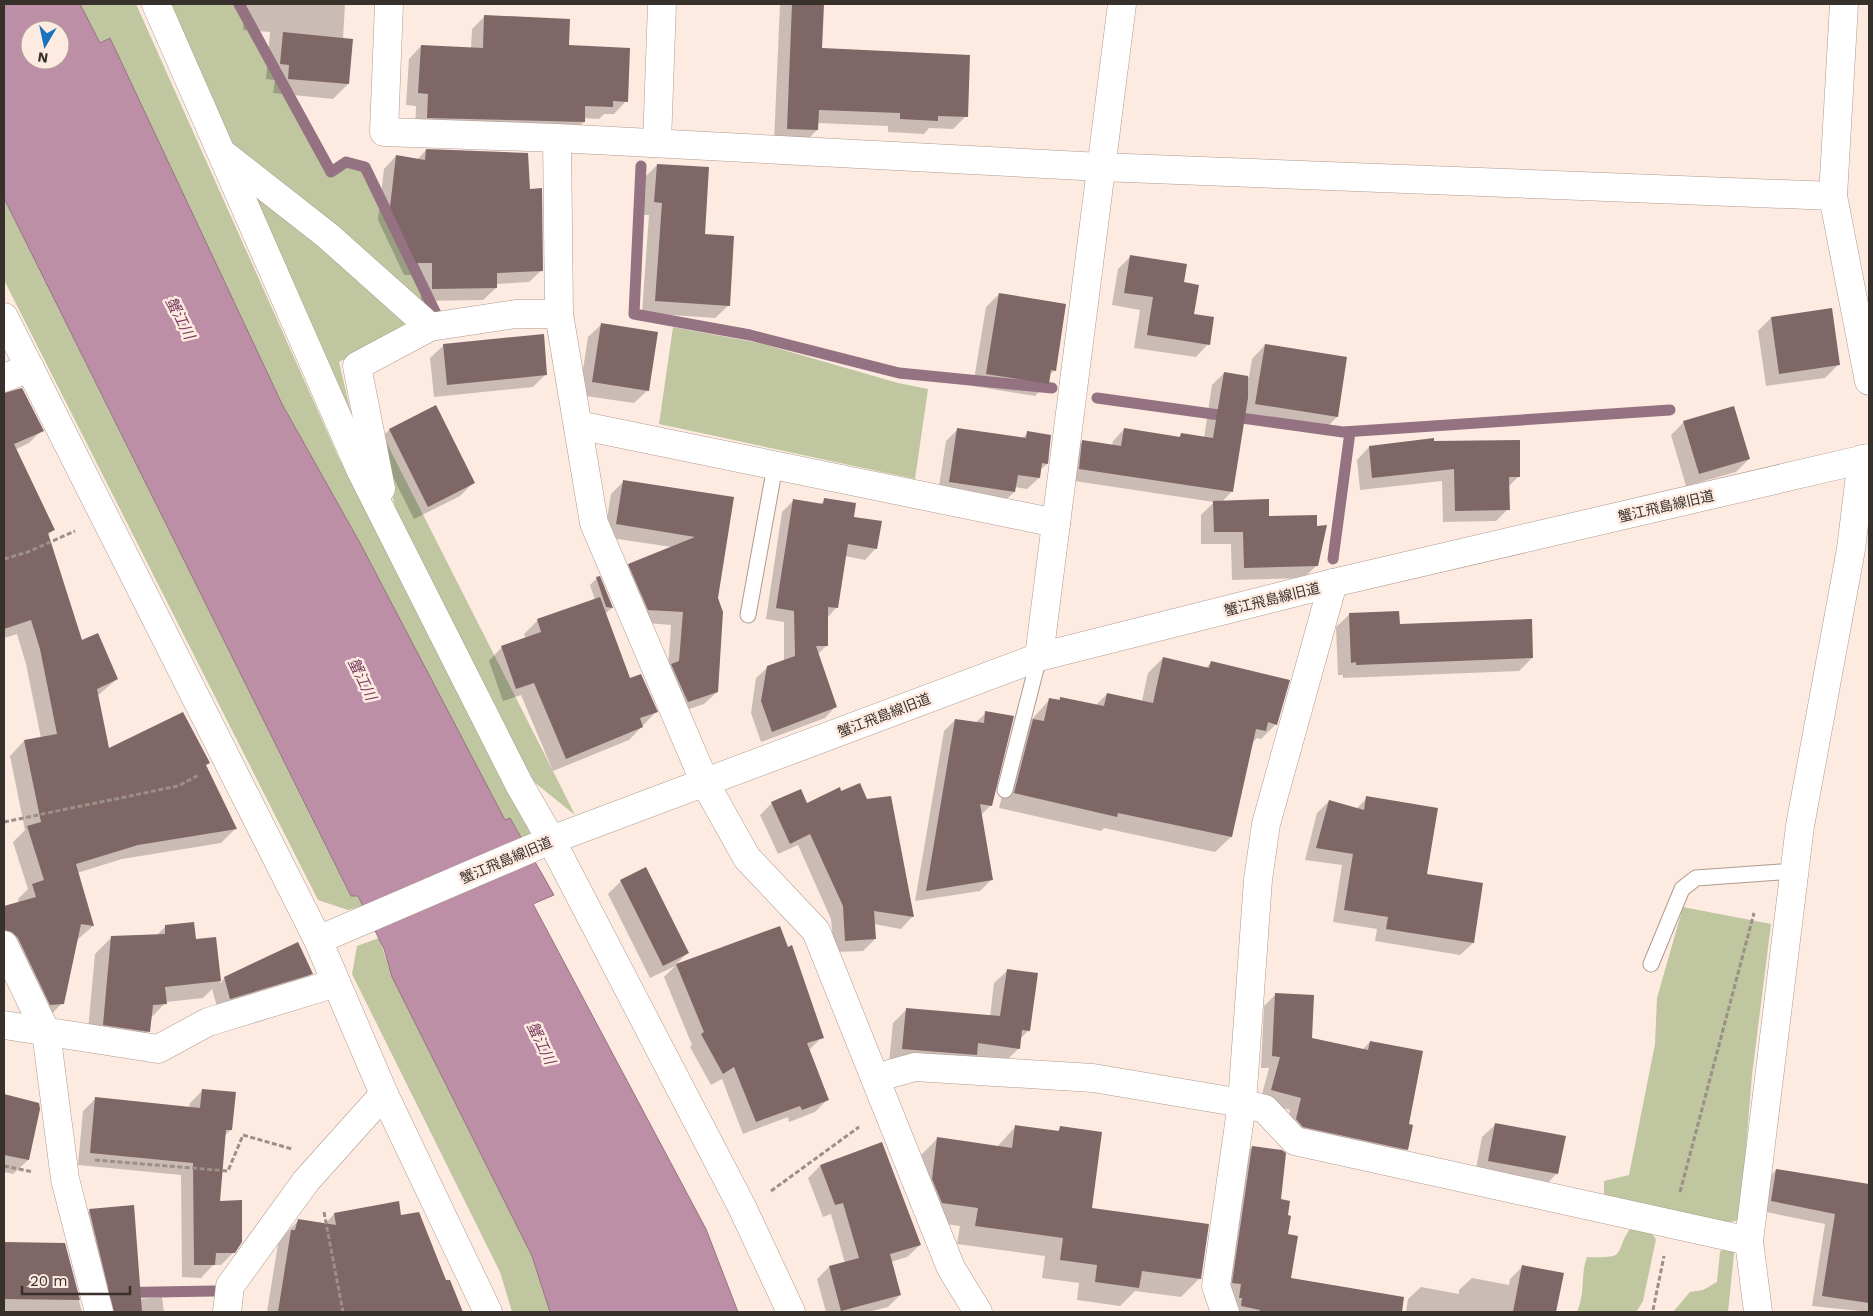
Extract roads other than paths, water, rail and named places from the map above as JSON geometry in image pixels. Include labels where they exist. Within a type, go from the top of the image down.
[{"type":"street","points":[[156,4],[361,471],[519,784],[546,843],[742,1207],[791,1312]]},
{"type":"street","points":[[389,4],[384,132],[557,138],[1101,167],[1833,196]]},
{"type":"street","points":[[657,144],[662,4]]},
{"type":"street","points":[[1039,657],[1122,4]]},
{"type":"street","points":[[1844,4],[1833,196],[1869,381]]},
{"type":"street","points":[[557,138],[559,314],[594,523],[705,783],[747,858],[816,931],[951,1268],[978,1312]]},
{"type":"street","points":[[219,151],[328,236],[430,327]]},
{"type":"street","points":[[388,522],[357,366],[430,327],[516,314],[559,314]]},
{"type":"street","points":[[4,317],[318,940],[384,1094],[488,1312]]},
{"type":"street","points":[[4,378],[30,368]]},
{"type":"street","points":[[578,425],[1056,523]]},
{"type":"street","points":[[1758,1312],[1749,1241],[1800,826],[1866,459]]},
{"type":"street","name":"蟹江飛島線旧道","points":[[318,940],[546,843],[1039,657],[1334,583],[1866,459]]},
{"type":"street","points":[[1225,1312],[1216,1286],[1242,1103],[1258,880],[1266,824],[1334,583]]},
{"type":"street","points":[[4,945],[46,1032],[65,1179],[99,1312]]},
{"type":"street","points":[[4,1025],[158,1049],[208,1022],[336,983]]},
{"type":"street","points":[[875,1078],[915,1067],[1084,1077],[1242,1103],[1265,1109],[1295,1141],[1749,1241]]},
{"type":"street","points":[[226,1312],[230,1286],[306,1182],[384,1094]]},
{"type":"lane","points":[[748,615],[775,466]]},
{"type":"lane","points":[[1005,790],[1039,657]]},
{"type":"lane","points":[[1651,964],[1682,889],[1696,878],[1795,871]]},
{"type":"water","name":"蟹江川","points":[[4,4],[80,4],[100,43],[110,38],[282,404],[360,543],[505,820],[510,818],[554,895],[533,904],[706,1229],[738,1312],[550,1312],[532,1256],[392,977],[384,949],[358,896],[351,896],[4,198]]},
{"type":"waterway","points":[[239,4],[331,172],[346,162],[365,167],[439,320],[446,319]]},
{"type":"waterway","points":[[641,166],[634,314],[750,335],[899,373],[1052,388]]},
{"type":"waterway","points":[[1097,398],[1343,432],[1670,410]]},
{"type":"waterway","points":[[1333,559],[1350,432]]},
{"type":"waterway","points":[[99,1293],[214,1291]]}]
